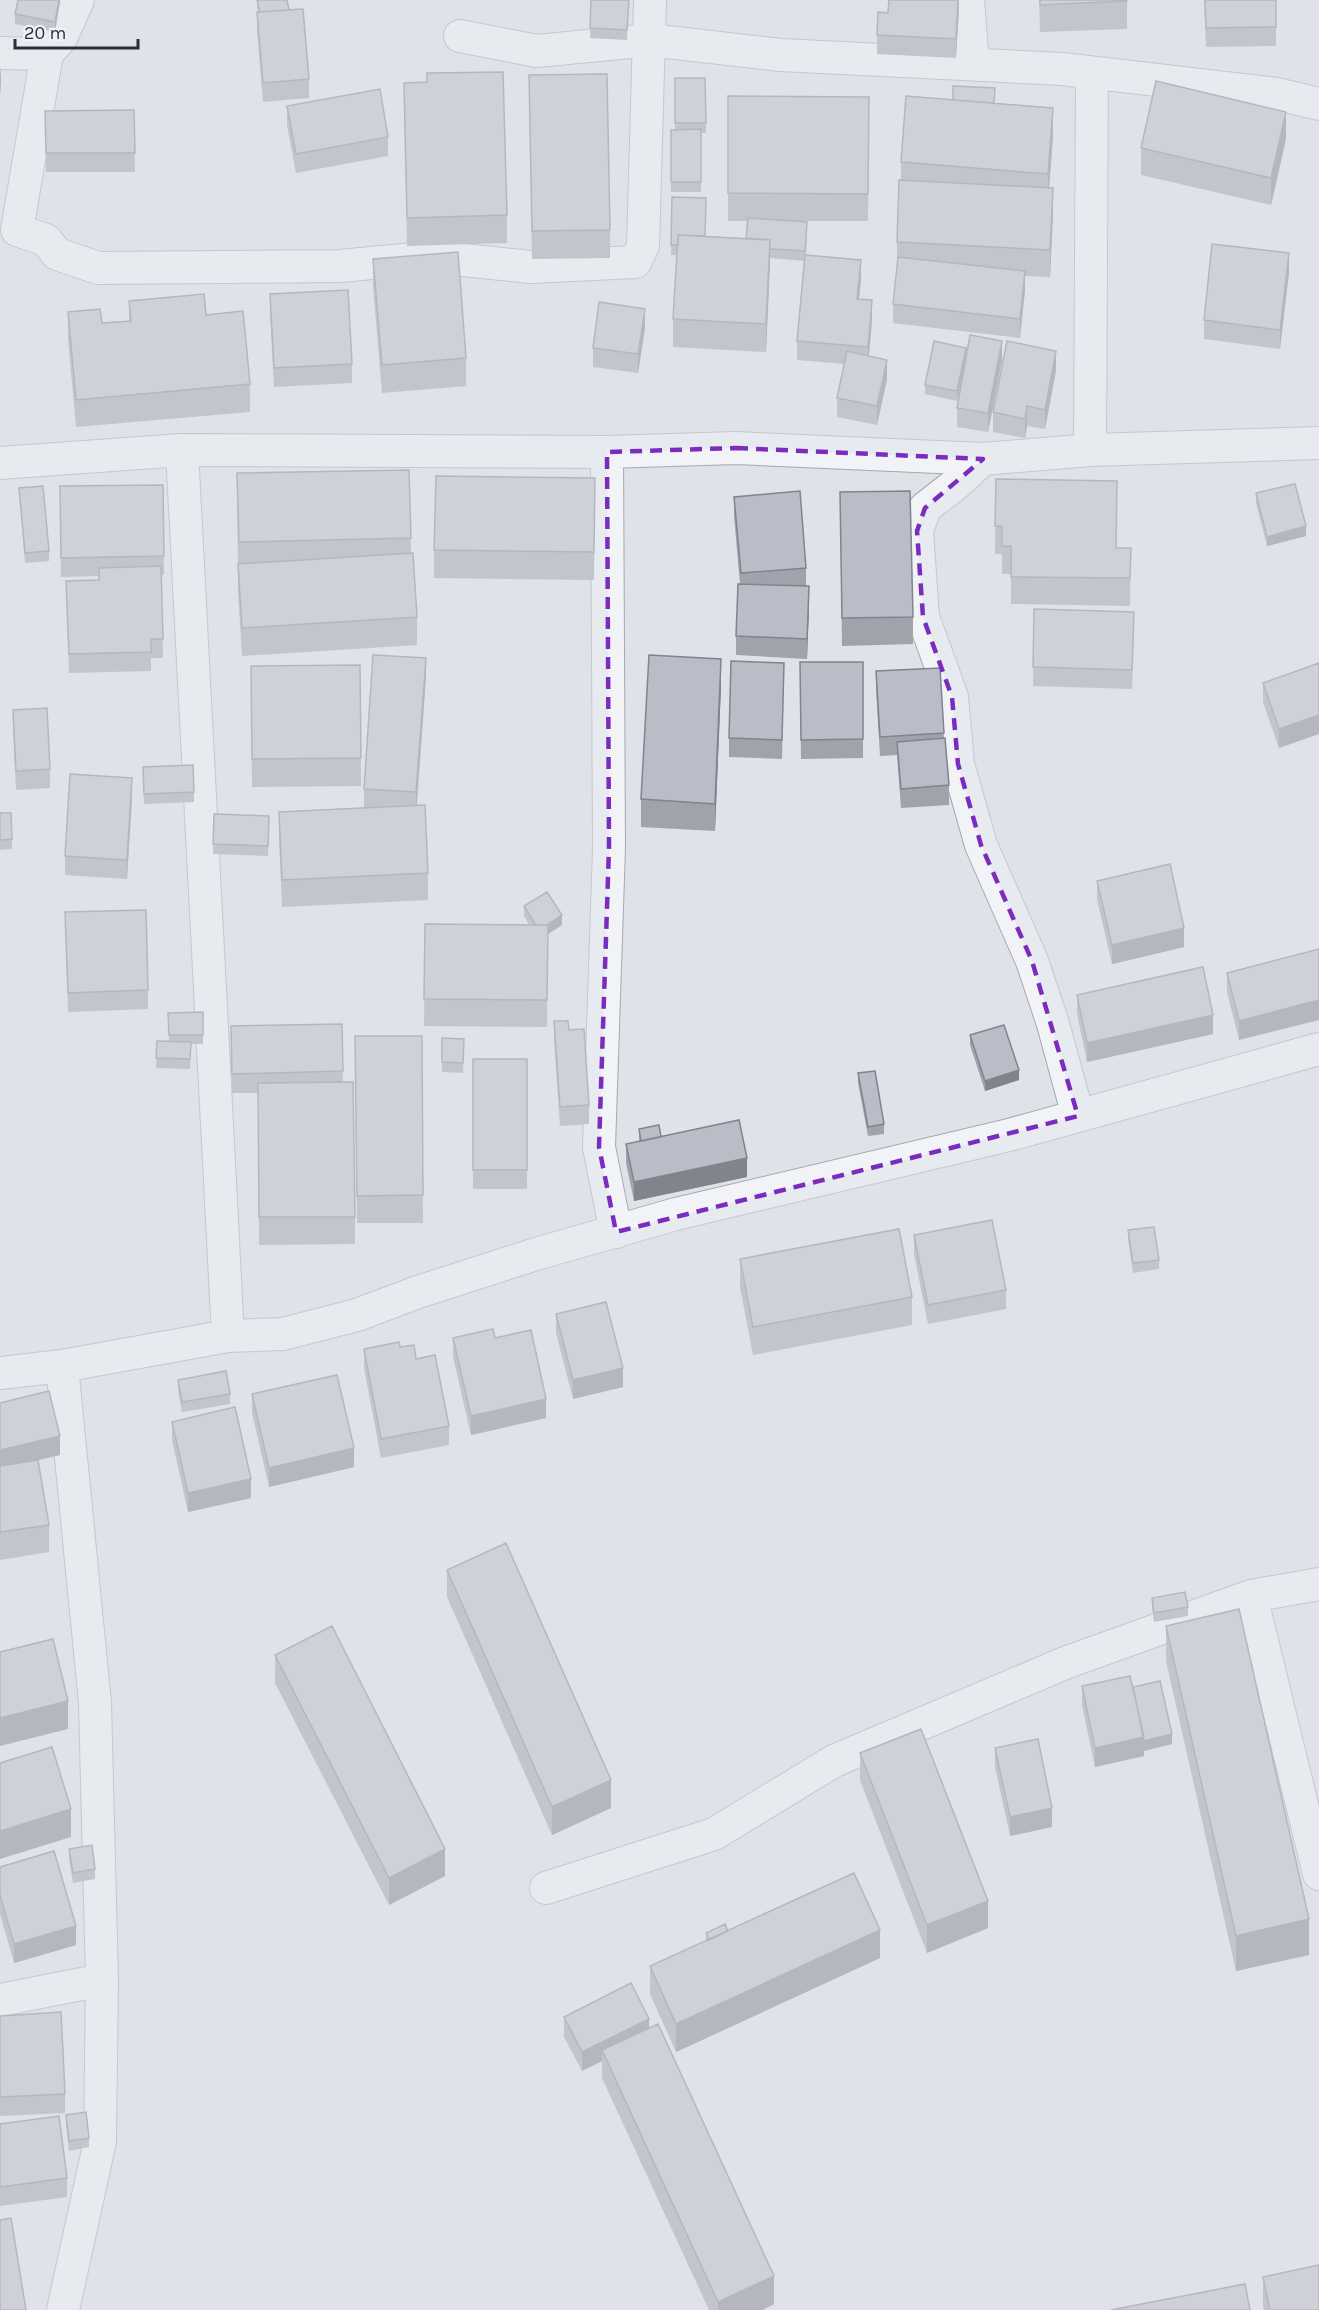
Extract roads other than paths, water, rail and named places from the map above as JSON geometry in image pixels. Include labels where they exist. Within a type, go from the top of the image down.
[{"type":"street","points":[[78,0],[61,38],[47,54],[17,230],[46,240],[57,255],[98,268],[340,266],[435,257],[531,267],[634,262],[642,246],[650,0]]},
{"type":"street","points":[[968,0],[972,51],[978,64]]},
{"type":"street","points":[[460,36],[537,51],[650,40],[781,55],[1062,69],[1276,94],[1319,104]]},
{"type":"street","points":[[0,53],[47,54]]},
{"type":"street","points":[[1089,450],[1092,73]]},
{"type":"street","points":[[0,463],[182,450],[607,452],[736,448],[983,459],[1089,450],[1319,442]]},
{"type":"street","points":[[182,450],[228,1336]]},
{"type":"street","points":[[607,452],[609,849],[600,1147],[616,1232]]},
{"type":"street","points":[[983,459],[925,508],[917,531],[923,617],[952,697],[958,764],[981,845],[1032,961],[1053,1024],[1078,1116]]},
{"type":"street","points":[[0,1373],[62,1366],[228,1336],[283,1334],[357,1315],[536,1254],[813,1180],[1009,1135],[1319,1049]]},
{"type":"street","points":[[62,1366],[94,1703],[102,1980],[100,2140],[63,2310]]},
{"type":"street","points":[[546,1888],[714,1834],[834,1761],[1065,1662],[1251,1596],[1319,1584]]},
{"type":"street","points":[[1251,1596],[1319,1874]]},
{"type":"street","points":[[0,2000],[102,1980]]}]
